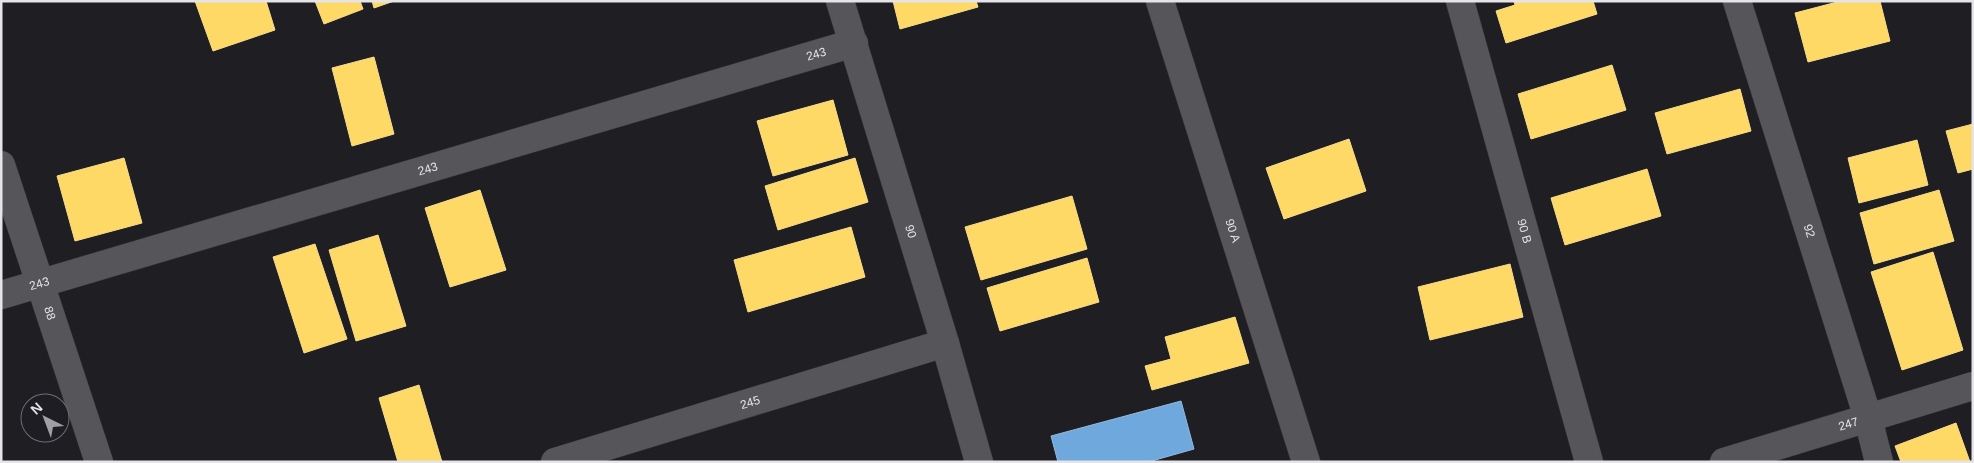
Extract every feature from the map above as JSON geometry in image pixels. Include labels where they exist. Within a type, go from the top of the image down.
[{"type":"street","name":"90","points":[[840,1],[945,343],[979,462]]},
{"type":"street","name":"90 A","points":[[1160,1],[1306,462]]},
{"type":"street","name":"90 B","points":[[1460,1],[1589,462]]},
{"type":"street","name":"92","points":[[1737,1],[1868,418],[1879,462]]},
{"type":"street","name":"243","points":[[1,295],[854,43]]},
{"type":"street","name":"88","points":[[1,165],[99,462]]},
{"type":"street","name":"245","points":[[555,462],[945,343]]},
{"type":"street","name":"247","points":[[1724,462],[1973,386]]},
{"type":"building: Homes","points":[[195,1],[266,1],[275,30],[213,51]]},
{"type":"building: Homes","points":[[315,1],[360,1],[363,9],[324,24]]},
{"type":"building: Homes","points":[[372,1],[394,1],[374,8]]},
{"type":"building: Homes","points":[[893,1],[976,1],[978,7],[900,29]]},
{"type":"building: Homes","points":[[1514,1],[1593,1],[1597,14],[1506,43],[1496,11],[1515,5]]},
{"type":"building: Homes","points":[[1841,1],[1880,1],[1890,41],[1808,62],[1795,13]]},
{"type":"building: Homes","points":[[374,57],[394,134],[352,146],[332,68]]},
{"type":"building: Homes","points":[[1612,65],[1626,110],[1531,139],[1518,94]]},
{"type":"building: Homes","points":[[1740,89],[1751,131],[1667,154],[1655,113]]},
{"type":"building: Homes","points":[[833,100],[848,155],[773,176],[757,121]]},
{"type":"building: Homes","points":[[1973,124],[1973,169],[1958,173],[1946,131]]},
{"type":"building: Homes","points":[[1349,139],[1366,191],[1284,219],[1266,168]]},
{"type":"building: Homes","points":[[1917,140],[1928,185],[1859,203],[1848,158]]},
{"type":"building: Homes","points":[[124,158],[142,223],[75,241],[57,176]]},
{"type":"building: Homes","points":[[855,158],[868,202],[778,230],[765,186]]},
{"type":"building: Homes","points":[[1647,169],[1661,216],[1565,245],[1551,198]]},
{"type":"building: Homes","points":[[480,190],[506,270],[450,287],[425,208]]},
{"type":"building: Homes","points":[[1939,190],[1954,241],[1874,264],[1860,213]]},
{"type":"building: Homes","points":[[1072,196],[1087,249],[981,280],[965,227]]},
{"type":"building: Homes","points":[[851,227],[865,277],[748,312],[734,260]]},
{"type":"building: Homes","points":[[378,235],[406,326],[356,341],[329,250]]},
{"type":"building: Homes","points":[[315,244],[347,339],[304,353],[273,257]]},
{"type":"building: Homes","points":[[1933,252],[1963,350],[1902,370],[1871,272]]},
{"type":"building: Homes","points":[[1087,258],[1099,302],[1000,331],[987,288]]},
{"type":"building: Homes","points":[[1510,264],[1523,317],[1430,340],[1418,287]]},
{"type":"building: Homes","points":[[1235,317],[1249,363],[1152,390],[1145,366],[1171,359],[1165,337]]},
{"type":"building: Homes","points":[[419,385],[442,462],[398,462],[379,398]]},
{"type":"building: Homes","points":[[1956,423],[1970,462],[1901,462],[1895,446]]},
{"type":"building: Schools","points":[[1181,401],[1194,449],[1148,462],[1058,462],[1051,436]]}]
